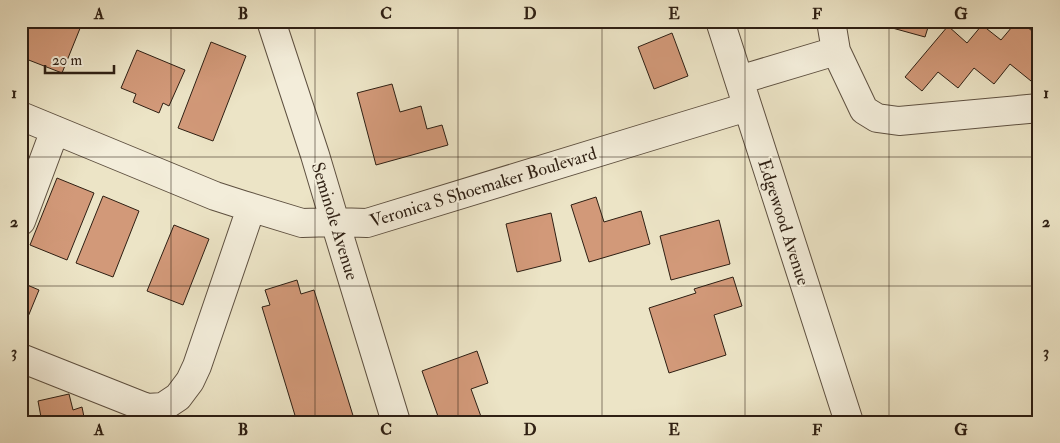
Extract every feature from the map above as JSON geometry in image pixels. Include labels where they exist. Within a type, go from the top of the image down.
[{"type":"street","name":"Seminole Avenue","points":[[271,21],[315,155],[396,422]]},
{"type":"street","name":"Edgewood Avenue","points":[[720,21],[849,422]]},
{"type":"street","points":[[831,21],[836,51],[864,110],[877,118],[899,121],[1039,108]]},
{"type":"street","points":[[739,80],[836,51]]},
{"type":"street","name":"Veronica S Shoemaker Boulevard","points":[[21,116],[215,196],[251,208],[302,223],[367,223],[747,107]]},
{"type":"street","points":[[21,221],[55,130]]},
{"type":"street","points":[[21,358],[147,408],[163,407],[178,397],[190,381],[197,366],[251,208]]},
{"type":"building","points":[[30,21],[83,21],[62,73],[21,57],[21,42]]},
{"type":"building","points":[[867,21],[930,21],[925,37]]},
{"type":"building","points":[[1017,21],[1020,21],[1039,35],[1039,71],[1031,81],[1010,64],[994,84],[974,68],[958,88],[938,72],[922,91],[905,77],[948,26],[967,43],[982,25],[1001,40]]},
{"type":"building","points":[[672,33],[688,76],[654,89],[638,47]]},
{"type":"building","points":[[211,42],[246,56],[213,141],[178,128]]},
{"type":"building","points":[[137,50],[185,70],[169,106],[163,103],[159,113],[133,102],[136,94],[121,88]]},
{"type":"building","points":[[392,84],[400,112],[421,106],[427,129],[442,125],[448,145],[376,165],[357,93]]},
{"type":"building","points":[[57,178],[94,193],[67,260],[30,245]]},
{"type":"building","points":[[103,196],[139,211],[113,277],[76,263]]},
{"type":"building","points":[[596,197],[604,222],[641,211],[650,244],[589,262],[571,205]]},
{"type":"building","points":[[551,213],[561,261],[517,272],[506,224]]},
{"type":"building","points":[[719,220],[730,264],[671,280],[660,236]]},
{"type":"building","points":[[174,225],[209,239],[183,305],[147,291]]},
{"type":"building","points":[[733,277],[742,306],[714,315],[726,355],[669,373],[649,308],[696,293],[694,289]]},
{"type":"building","points":[[297,280],[301,294],[314,290],[355,422],[297,422],[262,307],[270,305],[265,290]]},
{"type":"building","points":[[25,284],[39,290],[25,324],[21,322],[21,291]]},
{"type":"building","points":[[477,351],[488,383],[471,389],[483,422],[440,422],[422,371]]},
{"type":"building","points":[[69,394],[73,410],[82,407],[85,422],[32,422],[31,419],[41,417],[38,401]]}]
